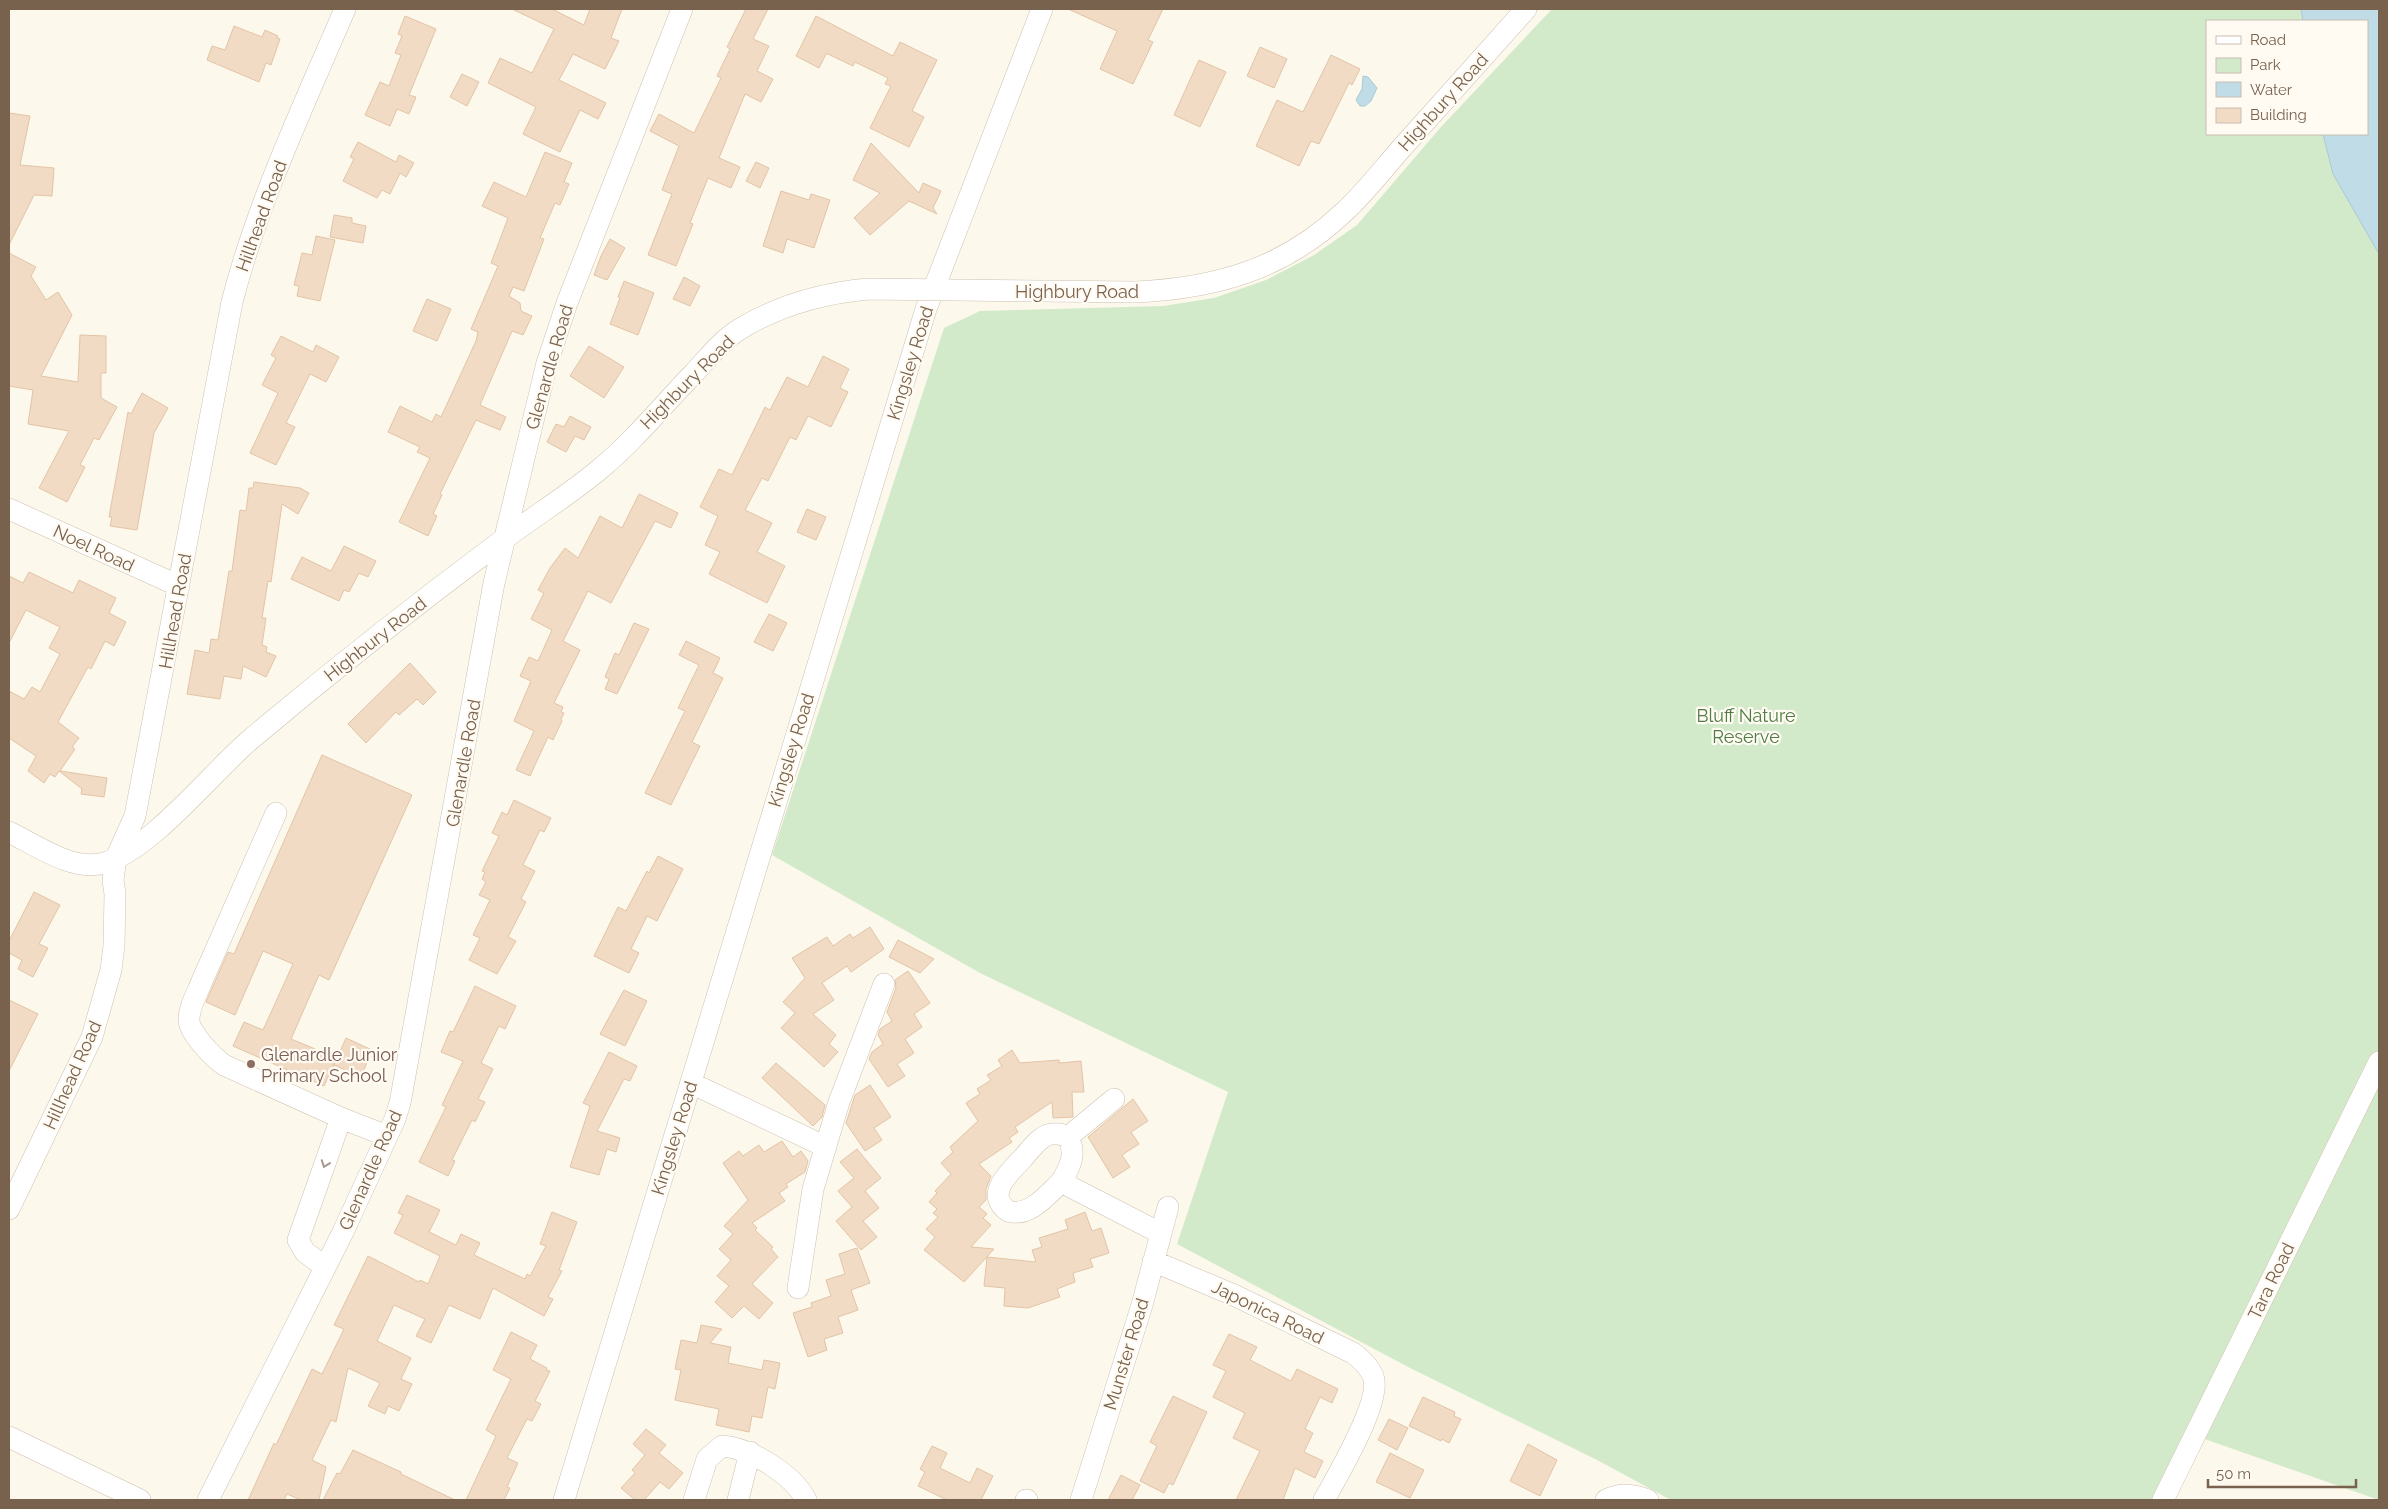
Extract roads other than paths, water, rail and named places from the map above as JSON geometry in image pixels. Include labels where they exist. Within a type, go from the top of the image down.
[{"type":"street","name":"Hillhead Road","points":[[9,1209],[92,1038],[111,970],[116,910],[113,880],[116,858],[135,816],[223,343],[239,275],[279,163],[345,9]]},
{"type":"street","name":"Glenardle Road","points":[[208,1500],[325,1267],[387,1136],[400,1104],[504,539],[522,474],[536,404],[558,328],[682,9]]},
{"type":"street","name":"Kingsley Road","points":[[564,1500],[740,916],[934,289],[1042,9]]},
{"type":"street","name":"Highbury Road","points":[[9,832],[74,862],[95,865],[116,858],[140,843],[160,827],[219,769],[310,691],[504,539],[602,468],[720,346],[740,329],[789,307],[840,292],[868,289],[1172,290],[1202,286],[1263,266],[1308,241],[1346,211],[1526,9]]},
{"type":"street","name":"Noel Road","points":[[9,509],[179,586]]},
{"type":"street","points":[[276,813],[199,988],[191,1009],[189,1024],[196,1036],[217,1061],[224,1065],[341,1118],[387,1136]]},
{"type":"street","points":[[798,1288],[813,1189],[839,1102],[884,984]]},
{"type":"street","name":"Tara Road","points":[[2163,1500],[2379,1062]]},
{"type":"street","points":[[691,1083],[826,1147]]},
{"type":"street","points":[[1068,1137],[1114,1099]]},
{"type":"street","points":[[325,1267],[305,1252],[298,1240],[341,1118]]},
{"type":"street","points":[[1055,1133],[1068,1137],[1072,1144],[1070,1166],[1060,1182],[1038,1202],[1020,1212],[1008,1211],[999,1202],[998,1195],[1003,1180],[1042,1138],[1055,1133]]},
{"type":"street","points":[[1060,1182],[1160,1233]]},
{"type":"street","name":"Munster Road","points":[[1080,1500],[1154,1261],[1168,1208]]},
{"type":"street","name":"Japonica Road","points":[[1154,1261],[1236,1296],[1353,1353],[1364,1362],[1374,1377],[1376,1390],[1371,1407],[1324,1500]]},
{"type":"street","points":[[9,1437],[140,1500]]},
{"type":"street","points":[[694,1500],[703,1469],[713,1452],[722,1446],[750,1452],[783,1475],[806,1500]]},
{"type":"street","points":[[738,1500],[750,1452]]},
{"type":"street","points":[[1613,1497],[1636,1496],[1648,1500]]},
{"type":"water","points":[[2301,9],[2379,9],[2379,254],[2333,174],[2323,135],[2368,135],[2368,20],[2303,20]]},
{"type":"water","points":[[1363,76],[1368,77],[1377,88],[1371,101],[1365,106],[1360,106],[1356,100],[1362,89]]},
{"type":"place","name":"Glenardle Junior Primary School","points":[[251,1064]]},
{"type":"park label","name":"Bluff Nature Reserve","points":[[1746,725]]}]
